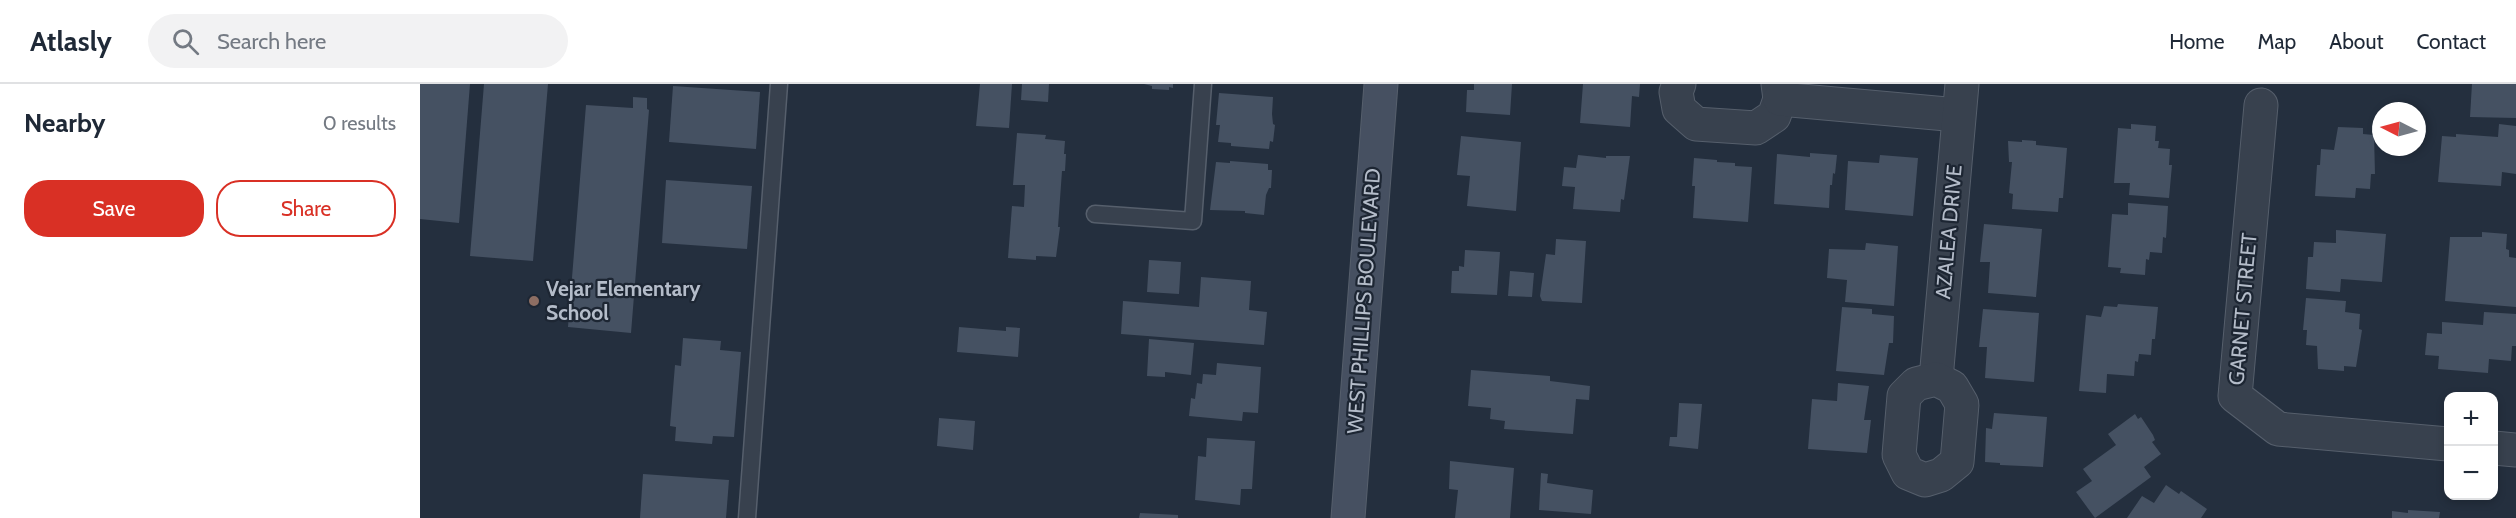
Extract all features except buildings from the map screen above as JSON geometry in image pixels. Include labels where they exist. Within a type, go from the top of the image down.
[{"type":"street","name":"WEST PHILLIPS BOULEVARD","points":[[1348,518],[1381,84]]},
{"type":"street","points":[[1679,84],[1676,92],[1679,109],[1696,124],[1756,128],[1774,116],[1779,91],[1960,100]]},
{"type":"street","name":"AZALEA DRIVE","points":[[1936,380],[1960,100]]},
{"type":"street","name":"GARNET STREET","points":[[2260,105],[2235,396],[2278,429],[2444,444]]},
{"type":"street","points":[[2498,448],[2516,450]]},
{"type":"lane","points":[[747,518],[779,84]]},
{"type":"lane","points":[[1095,214],[1193,221],[1203,84]]},
{"type":"place","name":"Vejar Elementary School","points":[[534,301]]}]
